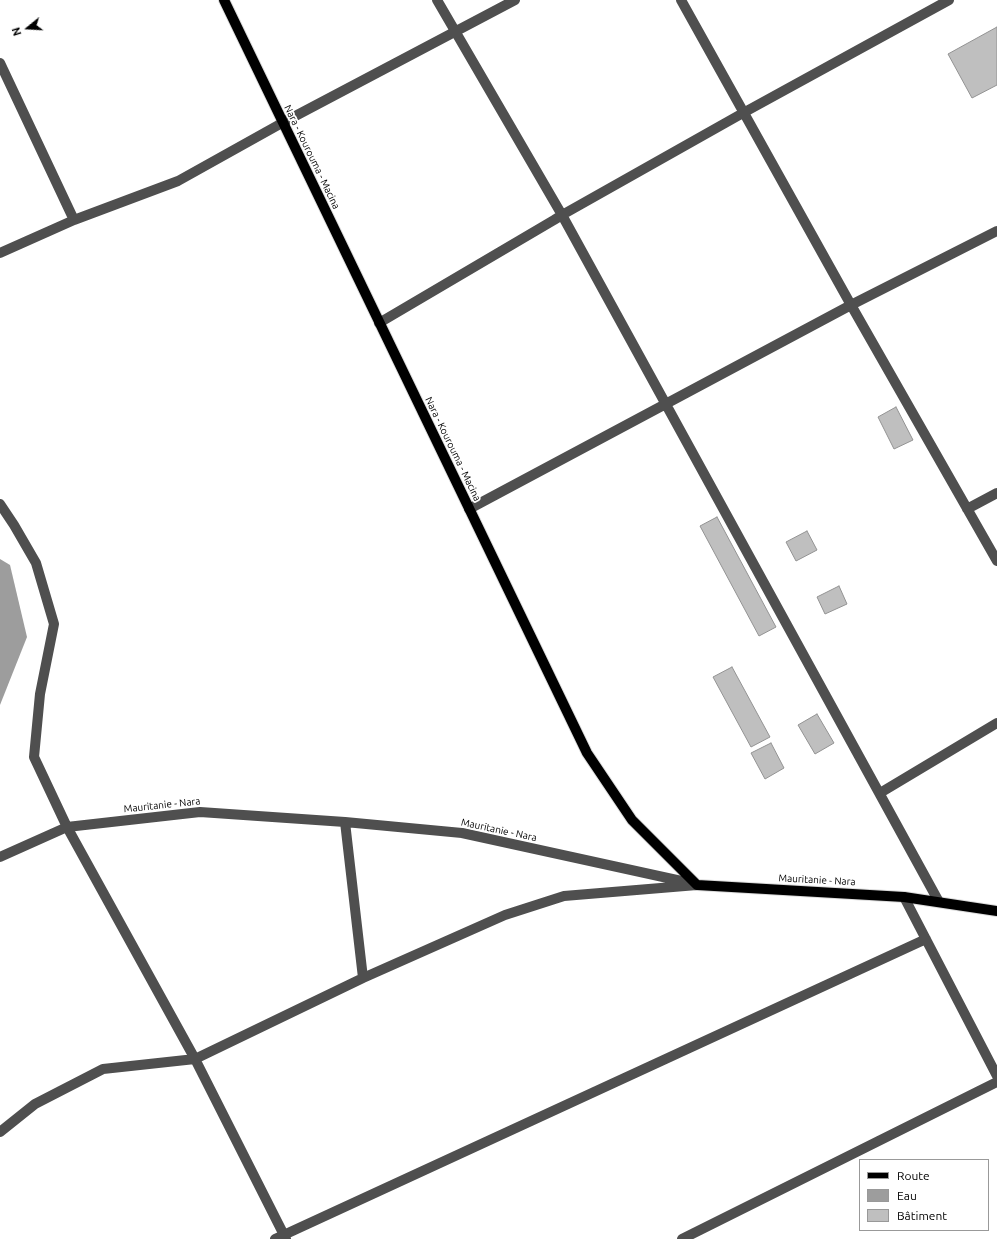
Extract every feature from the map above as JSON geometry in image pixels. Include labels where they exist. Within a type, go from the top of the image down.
[{"type":"main road","name":"Nara - Kourouma - Macina","points":[[224,0],[587,753],[632,820],[697,885]]},
{"type":"main road","name":"Mauritanie - Nara","points":[[697,885],[904,897],[997,911]]},
{"type":"street","points":[[438,0],[562,215],[939,902]]},
{"type":"street","points":[[0,253],[74,220],[178,181],[282,123],[515,0]]},
{"type":"street","points":[[681,0],[850,305],[997,561]]},
{"type":"street","points":[[379,323],[562,215],[743,112],[949,0]]},
{"type":"street","points":[[0,63],[74,220]]},
{"type":"street","points":[[469,509],[850,305],[997,231]]},
{"type":"street","points":[[967,509],[997,493]]},
{"type":"street","points":[[0,504],[14,524],[36,563],[54,624],[40,694],[34,757],[67,827],[195,1060],[282,1238],[926,939]]},
{"type":"street","points":[[880,793],[997,723]]},
{"type":"street","name":"Mauritanie - Nara","points":[[0,858],[67,827],[200,812],[345,822],[462,833],[697,885]]},
{"type":"street","points":[[345,822],[363,978]]},
{"type":"street","points":[[0,1132],[35,1104],[103,1069],[195,1060],[363,978],[505,916],[564,896],[697,885]]},
{"type":"street","points":[[904,897],[997,1076]]},
{"type":"street","points":[[682,1239],[997,1082]]},
{"type":"water","points":[[0,559],[10,565],[27,637],[0,705]]},
{"type":"building","points":[[997,27],[997,85],[972,98],[948,54]]},
{"type":"building","points":[[896,407],[913,440],[894,449],[878,417]]},
{"type":"building","points":[[717,517],[776,627],[759,636],[700,526]]},
{"type":"building","points":[[807,531],[817,550],[796,561],[786,542]]},
{"type":"building","points":[[839,586],[847,604],[825,614],[817,597]]},
{"type":"building","points":[[732,667],[770,737],[751,747],[713,677]]},
{"type":"building","points":[[817,714],[834,743],[815,754],[798,725]]},
{"type":"building","points":[[771,743],[784,768],[765,779],[751,753]]}]
